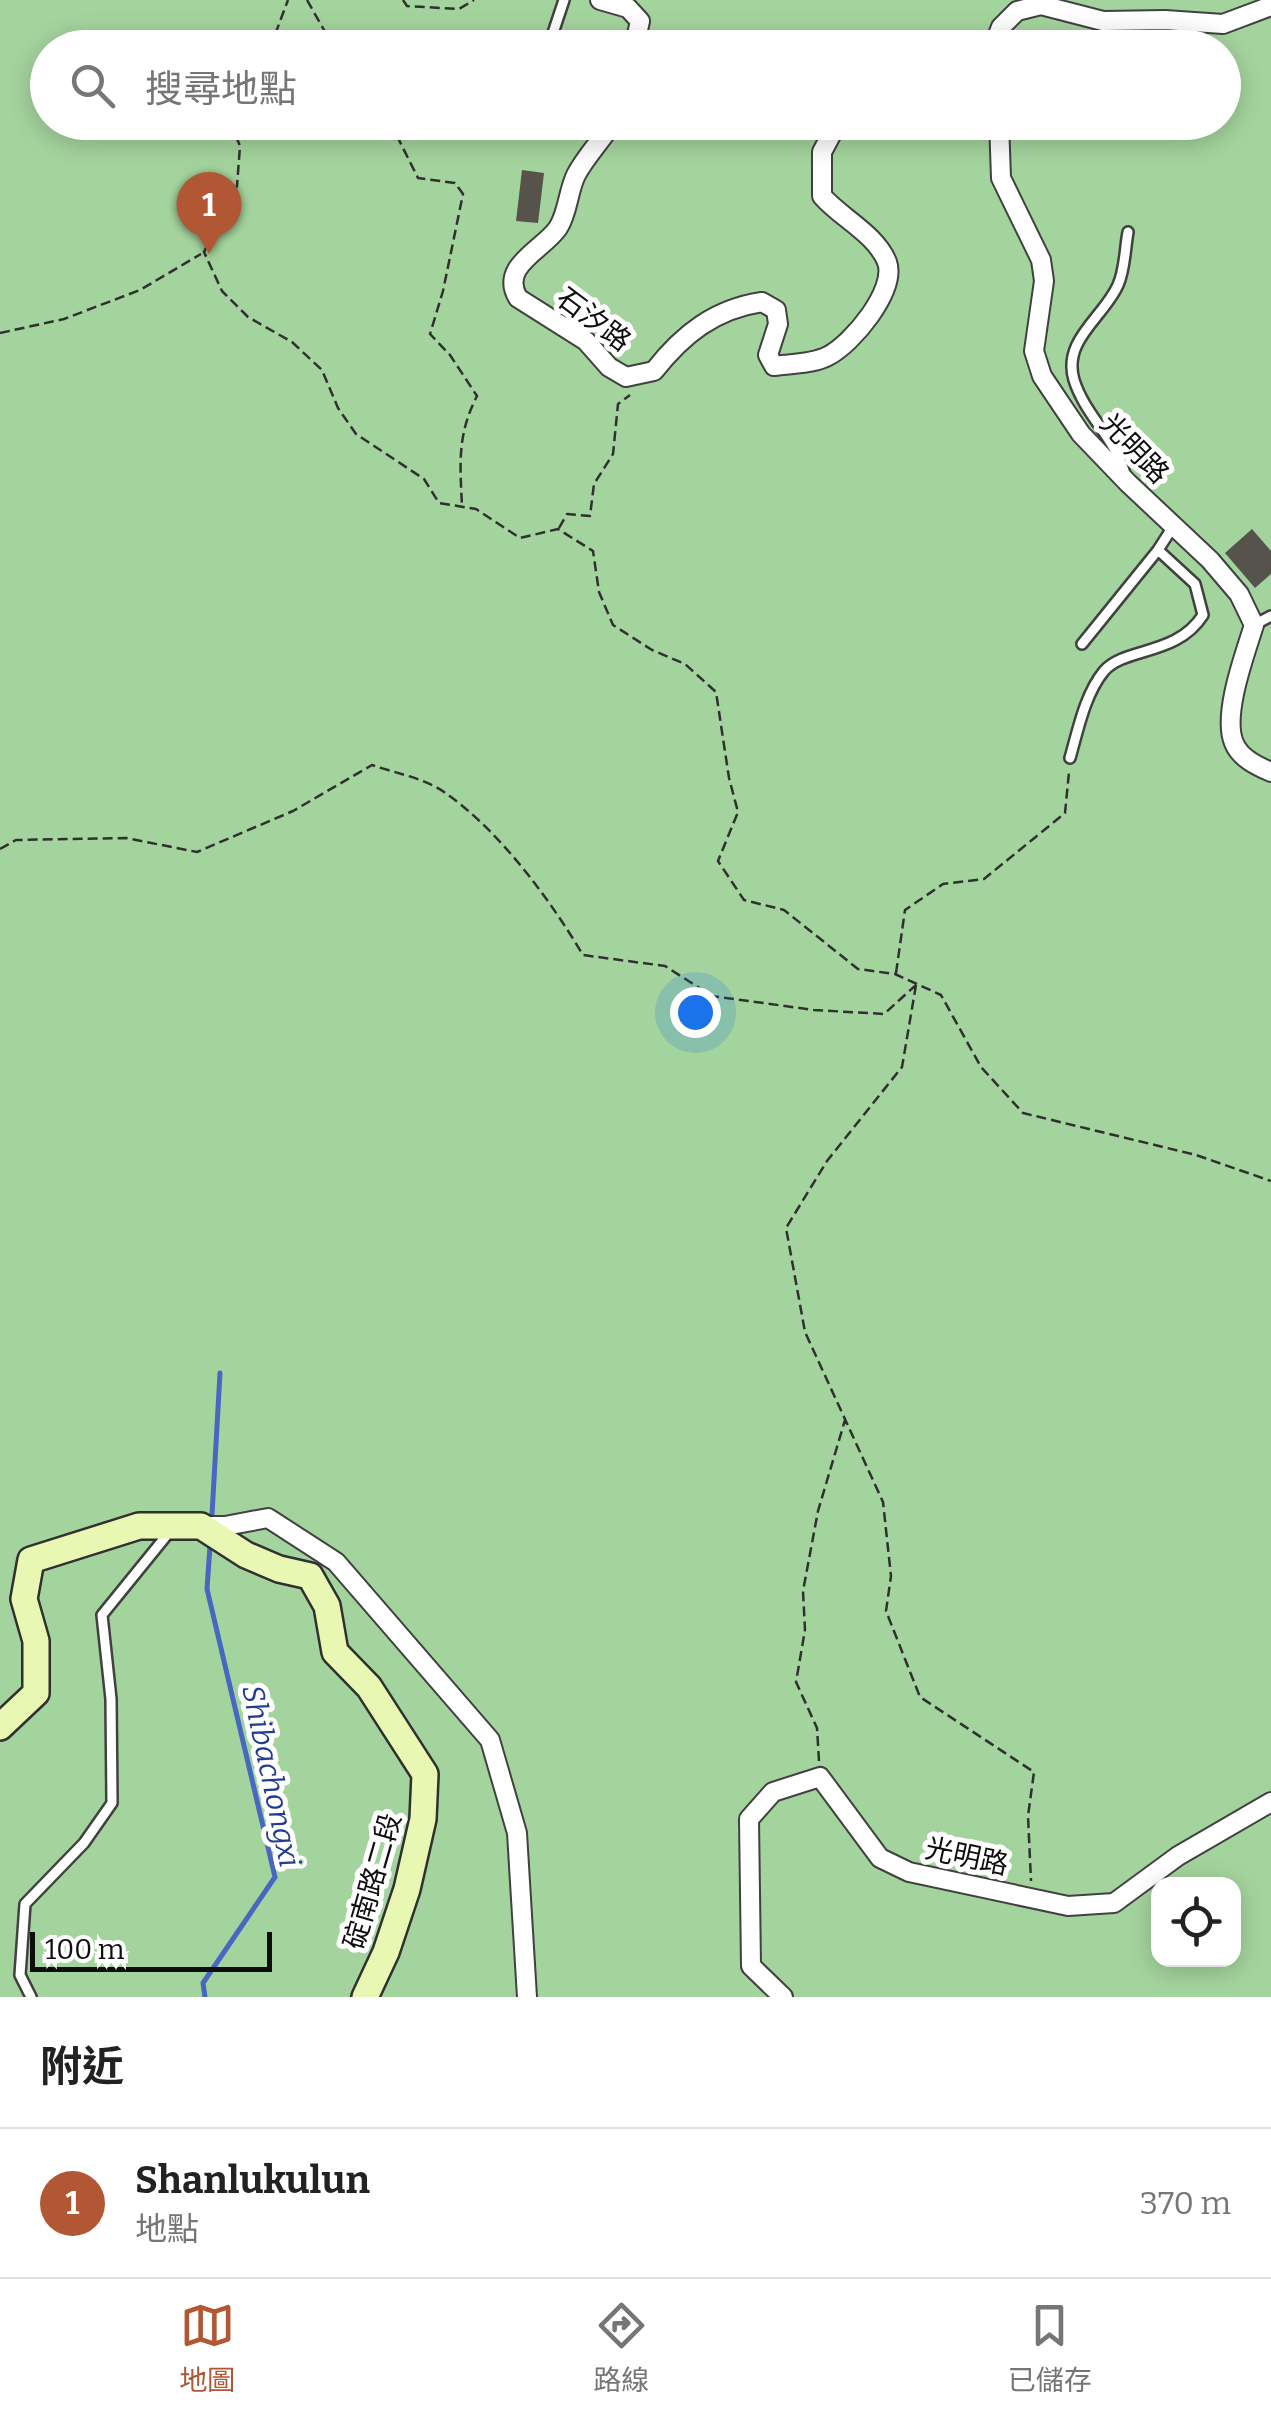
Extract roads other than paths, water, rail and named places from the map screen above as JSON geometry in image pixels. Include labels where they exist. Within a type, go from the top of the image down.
[{"type":"street","points":[[600,0],[628,8],[640,21],[638,30]]},
{"type":"street","points":[[1000,30],[1017,11],[1040,6],[1103,21],[1222,24],[1271,6]]},
{"type":"street","name":"石汐路","points":[[601,140],[576,174],[558,228],[526,257],[514,277],[513,289],[518,298],[586,341],[609,367],[626,377],[654,371],[674,345],[699,324],[743,305],[762,302],[776,310],[778,324],[768,355],[774,366],[827,357],[861,326],[884,295],[889,266],[878,245],[822,196],[822,152],[828,140]]},
{"type":"street","name":"光明路","points":[[1000,140],[1001,178],[1041,260],[1044,282],[1034,351],[1042,376],[1081,434],[1174,525],[1263,621],[1237,677],[1232,740],[1240,754],[1271,772]]},
{"type":"street","points":[[0,1727],[36,1692],[36,1640],[24,1599],[31,1560],[138,1526],[225,1526],[268,1518],[336,1562],[490,1740],[517,1833],[527,1997]]},
{"type":"street","name":"碇南路二段","points":[[202,1526],[246,1556],[310,1576],[328,1606],[335,1652],[369,1687],[424,1774],[423,1819],[407,1888],[386,1952],[365,1997]]},
{"type":"street","name":"光明路","points":[[783,1997],[751,1966],[750,1819],[773,1792],[820,1777],[880,1858],[909,1872],[1068,1906],[1114,1903],[1178,1856],[1271,1802]]},
{"type":"lane","points":[[554,30],[564,0]]},
{"type":"lane","points":[[1128,232],[1119,284],[1074,348],[1073,377],[1093,417],[1119,452],[1128,484]]},
{"type":"lane","points":[[1082,644],[1174,525]]},
{"type":"lane","points":[[1070,758],[1092,693],[1106,669],[1166,646],[1186,634],[1203,615],[1194,584],[1158,550]]},
{"type":"lane","points":[[31,1997],[20,1975],[25,1904],[84,1843],[112,1803],[111,1699],[102,1615],[175,1525]]},
{"type":"waterway","name":"Shibachongxi","points":[[212,1515],[220,1373]]},
{"type":"waterway","name":"Shibachongxi","points":[[205,1997],[203,1983],[275,1877],[207,1589],[210,1546]]},
{"type":"place","name":"Shanlukulun","points":[[209,254]]}]
